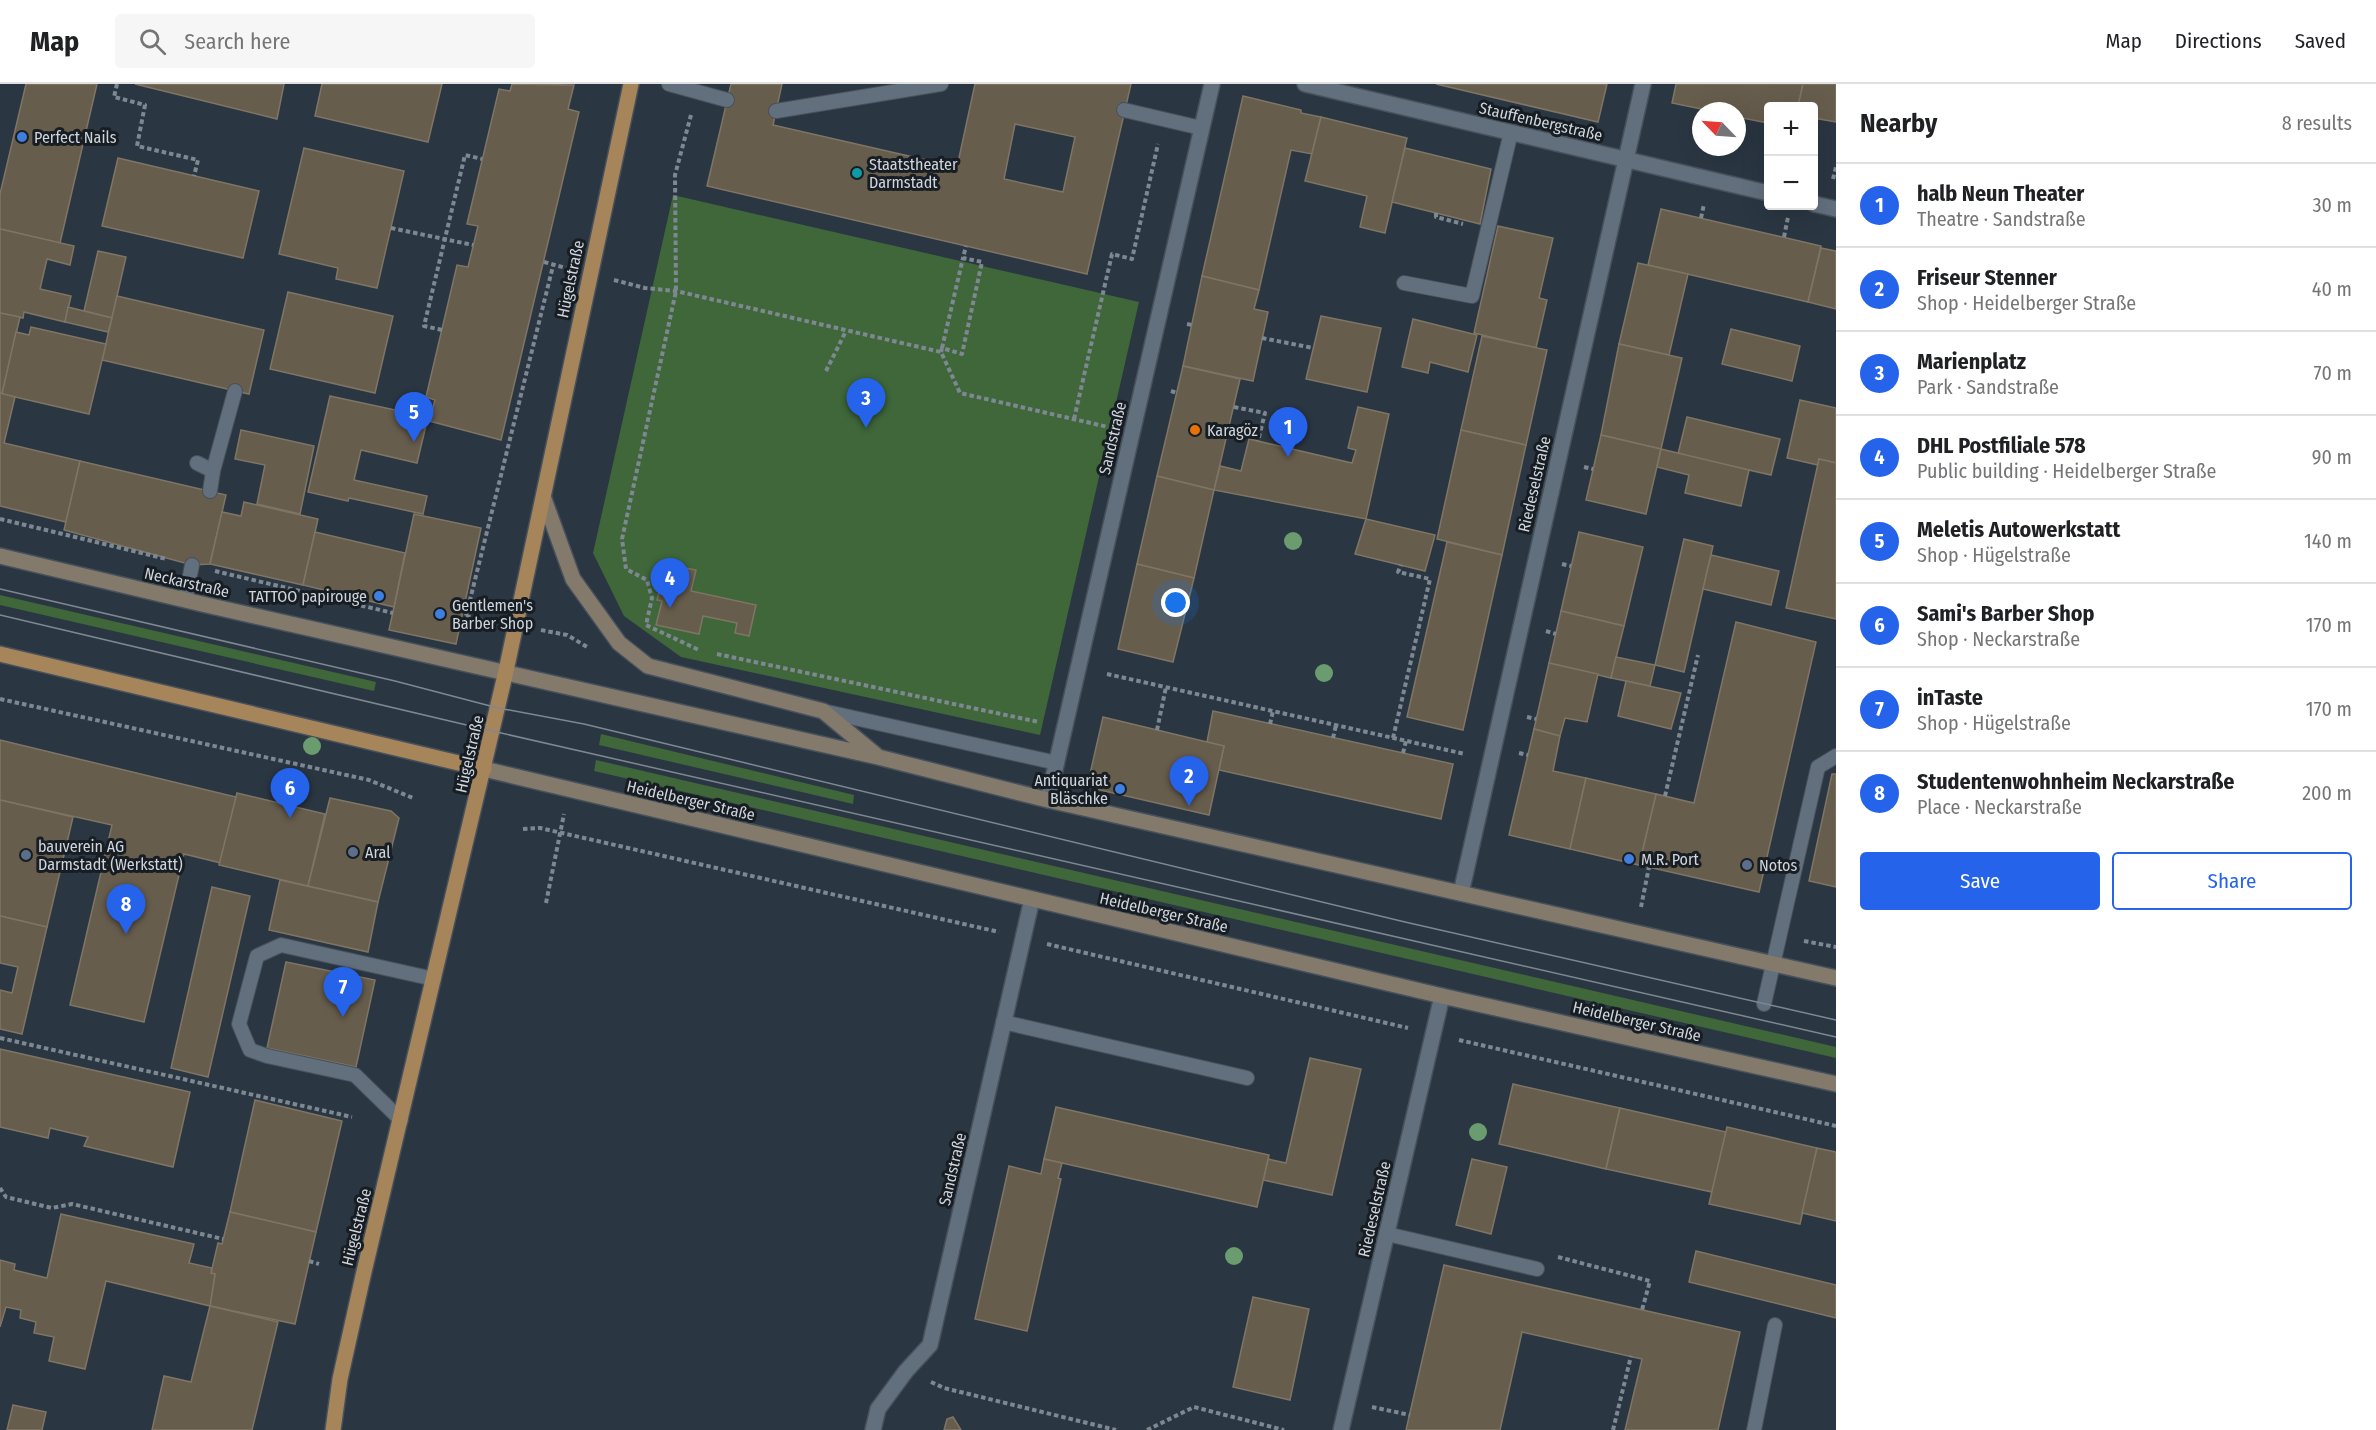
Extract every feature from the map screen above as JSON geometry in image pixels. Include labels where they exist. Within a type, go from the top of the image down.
[{"type":"main road","name":"Hügelstraße","points":[[333,1430],[340,1379],[506,671],[631,84]]},
{"type":"main road","points":[[544,499],[573,579],[619,643],[648,666],[822,711],[878,757]]},
{"type":"main road","name":"Neckarstraße","points":[[0,556],[506,671]]},
{"type":"main road","points":[[0,654],[484,769]]},
{"type":"main road","points":[[506,671],[592,693],[878,757],[1048,800],[1836,978]]},
{"type":"main road","name":"Heidelberger Straße","points":[[484,769],[1442,996],[1836,1084]]},
{"type":"street","name":"Sandstraße","points":[[1048,800],[1212,84]]},
{"type":"street","name":"Stauffenbergstraße","points":[[1305,84],[1764,192]]},
{"type":"street","name":"Riedeselstraße","points":[[1461,893],[1643,84]]},
{"type":"street","points":[[1818,205],[1836,209]]},
{"type":"street","name":"Sandstraße","points":[[873,1430],[878,1409],[906,1371],[930,1345],[1032,899]]},
{"type":"street","name":"Riedeselstraße","points":[[1341,1430],[1442,996]]},
{"type":"lane","points":[[669,84],[727,100]]},
{"type":"lane","points":[[776,111],[941,84]]},
{"type":"lane","points":[[1124,110],[1201,128]]},
{"type":"lane","points":[[1404,283],[1472,296],[1511,132]]},
{"type":"lane","points":[[210,491],[213,471],[236,391]]},
{"type":"lane","points":[[197,463],[213,471]]},
{"type":"lane","points":[[186,600],[192,565]]},
{"type":"lane","points":[[822,711],[1057,763]]},
{"type":"lane","points":[[1764,1004],[1818,767],[1836,756]]},
{"type":"lane","points":[[401,1120],[355,1075],[267,1056],[250,1050],[240,1024],[257,956],[281,945],[434,979]]},
{"type":"lane","points":[[1003,1022],[1247,1078]]},
{"type":"lane","points":[[1386,1233],[1537,1269]]},
{"type":"lane","points":[[1754,1430],[1775,1325]]},
{"type":"path","points":[[117,84],[114,97],[146,105],[137,146],[198,160],[194,176]]},
{"type":"path","points":[[697,91],[675,176],[676,291],[622,539],[626,569],[647,580],[652,598],[646,625],[702,651]]},
{"type":"path","points":[[1074,419],[1112,254],[1132,260],[1163,119]]},
{"type":"path","points":[[442,330],[424,327],[444,238],[465,155],[482,159]]},
{"type":"path","points":[[1833,179],[1836,167]]},
{"type":"path","points":[[1701,218],[1706,198]]},
{"type":"path","points":[[1436,213],[1436,218],[1487,230]]},
{"type":"path","points":[[1784,237],[1788,217]]},
{"type":"path","points":[[391,228],[473,245]]},
{"type":"path","points":[[966,246],[942,350],[960,393],[1132,433]]},
{"type":"path","points":[[645,288],[676,291],[846,331],[962,354],[982,262],[963,258]]},
{"type":"path","points":[[544,262],[559,267]]},
{"type":"path","points":[[459,629],[466,616],[553,266]]},
{"type":"path","points":[[826,371],[846,331]]},
{"type":"path","points":[[1262,338],[1313,348]]},
{"type":"path","points":[[1171,392],[1177,393]]},
{"type":"path","points":[[1234,407],[1265,413],[1258,441]]},
{"type":"path","points":[[1583,467],[1593,469]]},
{"type":"path","points":[[1562,564],[1571,566]]},
{"type":"path","points":[[1393,738],[1430,579],[1398,573],[1401,565]]},
{"type":"path","points":[[1428,588],[1435,590]]},
{"type":"path","points":[[466,616],[472,619]]},
{"type":"path","points":[[1546,631],[1556,634]]},
{"type":"path","points":[[567,635],[592,650]]},
{"type":"path","points":[[713,653],[1065,728]]},
{"type":"path","points":[[1665,796],[1698,655]]},
{"type":"path","points":[[1408,670],[1417,672]]},
{"type":"path","points":[[1107,674],[1465,754]]},
{"type":"path","points":[[1157,730],[1166,687]]},
{"type":"path","points":[[0,699],[369,780],[413,798]]},
{"type":"path","points":[[1270,724],[1273,711]]},
{"type":"path","points":[[1527,717],[1536,719]]},
{"type":"path","points":[[1333,738],[1336,725]]},
{"type":"path","points":[[1403,753],[1406,741]]},
{"type":"path","points":[[1519,753],[1528,755]]},
{"type":"path","points":[[369,780],[372,768]]},
{"type":"path","points":[[546,903],[564,814]]},
{"type":"path","points":[[523,829],[540,828],[559,832],[1836,1126]]},
{"type":"path","points":[[1641,907],[1649,867]]},
{"type":"path","points":[[1779,936],[1836,947]]},
{"type":"path","points":[[0,1038],[352,1118]]},
{"type":"path","points":[[0,1188],[6,1197],[29,1203],[52,1208],[72,1204],[223,1239]]},
{"type":"path","points":[[309,1261],[320,1264]]},
{"type":"path","points":[[1613,1430],[1631,1356]]},
{"type":"path","points":[[906,1371],[944,1388],[1116,1430]]},
{"type":"path","points":[[1348,1402],[1410,1415]]},
{"type":"path","points":[[1147,1430],[1194,1407],[1284,1430]]},
{"type":"green space","points":[[673,195],[1139,302],[1040,735],[681,657],[624,616],[593,553]]},
{"type":"green space","points":[[0,595],[376,682],[374,691],[0,605]]},
{"type":"green space","points":[[601,734],[854,795],[853,804],[599,745]]},
{"type":"green space","points":[[596,760],[1836,1047],[1836,1058],[594,771]]},
{"type":"building","points":[[26,84],[97,84],[60,243],[0,229],[0,194]]},
{"type":"building","points":[[135,84],[284,84],[277,119]]},
{"type":"building","points":[[322,84],[442,84],[428,142],[315,116]]},
{"type":"building","points":[[512,84],[574,85],[568,109],[579,112],[501,440],[429,421],[435,400],[426,397],[457,265],[468,267],[478,226],[467,224],[499,89],[510,91]]},
{"type":"building","name":"Staatstheater Darmstadt","points":[[731,84],[782,84],[773,125],[957,167],[975,84],[1131,84],[1087,274],[707,186]],"holes":[[[1015,124],[1075,137],[1063,192],[1004,179]]]},
{"type":"building","points":[[1436,84],[1607,84],[1598,122]]},
{"type":"building","points":[[1676,84],[1803,84],[1799,102],[1764,102],[1764,122],[1746,119],[1746,102],[1692,102],[1692,107],[1672,103]]},
{"type":"building","points":[[1803,84],[1836,84],[1836,122],[1818,119],[1818,102],[1799,102]]},
{"type":"building","points":[[1243,96],[1321,117],[1312,154],[1291,150],[1259,290],[1202,276]]},
{"type":"building","points":[[1321,117],[1407,138],[1385,233],[1360,227],[1367,196],[1305,181]]},
{"type":"building","points":[[304,148],[404,171],[377,288],[336,279],[338,268],[279,254]]},
{"type":"building","points":[[1405,148],[1491,169],[1480,224],[1392,202]]},
{"type":"building","points":[[118,158],[259,191],[243,258],[102,226]]},
{"type":"building","points":[[1661,209],[1821,246],[1808,302],[1648,265]]},
{"type":"building","points":[[1498,226],[1553,238],[1539,298],[1547,300],[1536,348],[1474,333]]},
{"type":"building","points":[[0,229],[74,246],[70,265],[47,259],[40,289],[71,296],[65,322],[24,312],[23,318],[0,313]]},
{"type":"building","points":[[1821,248],[1836,251],[1836,309],[1808,302]]},
{"type":"building","points":[[98,251],[126,257],[112,318],[84,311]]},
{"type":"building","points":[[1638,263],[1688,274],[1669,355],[1619,344]]},
{"type":"building","points":[[1202,276],[1259,290],[1254,309],[1268,312],[1253,381],[1183,366]]},
{"type":"building","points":[[288,292],[393,316],[375,393],[270,369]]},
{"type":"building","points":[[117,296],[264,330],[249,394],[102,360]]},
{"type":"building","points":[[68,307],[112,318],[108,332],[65,322]]},
{"type":"building","points":[[0,313],[20,317],[2,394],[0,393]]},
{"type":"building","points":[[1321,316],[1381,328],[1367,392],[1306,379]]},
{"type":"building","points":[[1413,319],[1477,335],[1468,372],[1430,362],[1428,373],[1402,367]]},
{"type":"building","points":[[31,327],[106,344],[89,414],[2,394],[16,332],[29,335]]},
{"type":"building","points":[[1731,329],[1800,346],[1792,381],[1722,364]]},
{"type":"building","points":[[1482,336],[1547,350],[1526,445],[1461,430]]},
{"type":"building","points":[[1619,344],[1682,358],[1661,449],[1601,435]]},
{"type":"building","points":[[1183,366],[1240,379],[1214,490],[1157,476]]},
{"type":"building","points":[[0,393],[15,397],[4,443],[80,461],[66,522],[0,506]]},
{"type":"building","points":[[330,396],[428,417],[417,463],[361,450],[354,480],[427,496],[423,514],[349,498],[348,501],[308,492]]},
{"type":"building","points":[[1800,400],[1836,408],[1836,463],[1819,459],[1818,465],[1787,458]]},
{"type":"building","points":[[1358,407],[1389,414],[1366,519],[1214,490],[1220,466],[1241,471],[1249,439],[1352,463],[1356,450],[1348,448]]},
{"type":"building","points":[[1687,417],[1780,439],[1771,475],[1678,454]]},
{"type":"building","points":[[241,430],[314,446],[300,514],[257,504],[265,465],[235,459]]},
{"type":"building","points":[[1461,430],[1526,445],[1502,555],[1437,539]]},
{"type":"building","points":[[1601,435],[1661,449],[1646,514],[1586,500]]},
{"type":"building","points":[[1661,449],[1749,470],[1741,506],[1685,493],[1689,475],[1657,467]]},
{"type":"building","points":[[1819,459],[1836,463],[1836,619],[1786,608]]},
{"type":"building","points":[[80,461],[226,495],[210,564],[192,565],[64,530]]},
{"type":"building","points":[[1157,476],[1214,490],[1194,578],[1137,564]]},
{"type":"building","points":[[244,502],[318,519],[303,585],[210,564],[222,512],[241,516]]},
{"type":"building","points":[[414,514],[481,528],[456,644],[389,630]]},
{"type":"building","points":[[1366,519],[1435,535],[1425,571],[1355,554]]},
{"type":"building","points":[[315,532],[405,553],[394,607],[303,585]]},
{"type":"building","points":[[1579,532],[1643,547],[1624,626],[1561,611]]},
{"type":"building","points":[[1684,539],[1713,546],[1684,672],[1655,665]]},
{"type":"building","points":[[1447,542],[1502,555],[1463,730],[1407,717]]},
{"type":"building","points":[[1711,555],[1779,571],[1771,605],[1703,589]]},
{"type":"building","points":[[665,564],[696,570],[691,591],[756,605],[749,636],[735,633],[737,623],[703,616],[699,634],[656,625],[662,601],[657,600]]},
{"type":"building","points":[[1137,564],[1194,578],[1173,662],[1118,649]]},
{"type":"building","points":[[1561,611],[1624,626],[1611,678],[1549,663]]},
{"type":"building","points":[[1736,622],[1816,642],[1759,892],[1639,865],[1656,794],[1694,803]]},
{"type":"building","points":[[1616,657],[1655,665],[1650,686],[1611,678]]},
{"type":"building","points":[[1549,663],[1598,674],[1587,722],[1565,718],[1560,736],[1534,729]]},
{"type":"building","points":[[1626,681],[1681,693],[1671,729],[1618,716]]},
{"type":"building","points":[[1213,711],[1453,764],[1441,819],[1219,770],[1224,746],[1207,742]]},
{"type":"building","points":[[1103,717],[1224,746],[1209,815],[1087,787]]},
{"type":"building","points":[[1534,729],[1560,736],[1553,771],[1586,778],[1570,849],[1509,835]]},
{"type":"building","points":[[0,740],[236,797],[221,863],[184,854],[144,1022],[70,1005],[112,825],[0,800]]},
{"type":"building","points":[[1832,774],[1836,774],[1836,887],[1809,881]]},
{"type":"building","points":[[1586,778],[1656,794],[1639,865],[1570,849]]},
{"type":"building","points":[[237,793],[325,814],[308,886],[219,865]]},
{"type":"building","name":"Aral","points":[[330,798],[391,811],[399,818],[378,902],[308,886]]},
{"type":"building","points":[[0,800],[73,817],[47,927],[0,916]]},
{"type":"building","points":[[280,880],[378,902],[368,952],[269,930]]},
{"type":"building","points":[[212,887],[250,896],[208,1077],[171,1068]]},
{"type":"building","points":[[0,916],[47,927],[22,1034],[0,1029],[0,990],[12,993],[18,967],[0,963]]},
{"type":"building","points":[[286,962],[375,980],[356,1067],[267,1048]]},
{"type":"building","points":[[0,1049],[190,1092],[173,1167],[84,1146],[88,1137],[50,1128],[48,1138],[0,1127]]},
{"type":"building","points":[[1310,1058],[1361,1069],[1332,1195],[1263,1180],[1268,1159],[1286,1163]]},
{"type":"building","points":[[1513,1084],[1620,1108],[1606,1169],[1499,1144]]},
{"type":"building","points":[[255,1100],[342,1121],[316,1232],[230,1212]]},
{"type":"building","points":[[1056,1107],[1269,1155],[1257,1207],[1044,1159]]},
{"type":"building","points":[[1620,1108],[1726,1132],[1712,1192],[1606,1169]]},
{"type":"building","points":[[1727,1127],[1817,1148],[1800,1224],[1709,1204]]},
{"type":"building","points":[[1817,1148],[1836,1152],[1836,1221],[1802,1213]]},
{"type":"building","points":[[1044,1159],[1062,1163],[1058,1178],[1061,1179],[1027,1331],[975,1319],[1009,1166],[1041,1174]]},
{"type":"building","points":[[1472,1159],[1507,1167],[1491,1234],[1456,1225]]},
{"type":"building","points":[[230,1212],[316,1232],[295,1324],[210,1306],[215,1274],[211,1273],[218,1243],[222,1244]]},
{"type":"building","points":[[61,1214],[194,1244],[189,1263],[212,1268],[211,1273],[215,1274],[210,1306],[106,1281],[85,1369],[49,1361],[54,1337],[34,1333],[36,1322],[20,1318],[21,1310],[6,1307],[0,1327],[0,1260],[15,1264],[14,1270],[47,1278]]},
{"type":"building","points":[[1696,1251],[1836,1285],[1836,1318],[1689,1282]]},
{"type":"building","points":[[1444,1265],[1740,1332],[1718,1430],[1625,1430],[1642,1359],[1522,1332],[1500,1430],[1406,1430]]},
{"type":"building","points":[[1253,1297],[1309,1309],[1290,1400],[1233,1387]]},
{"type":"building","points":[[210,1306],[278,1322],[252,1430],[152,1430],[164,1376],[191,1382]]},
{"type":"building","points":[[13,1405],[46,1412],[42,1430],[7,1430]]},
{"type":"building","points":[[953,1417],[961,1430],[944,1430],[947,1419]]},
{"type":"tram line","points":[[0,589],[395,681],[498,708],[584,724],[1405,922],[1836,1020]]},
{"type":"tram line","points":[[0,615],[492,731],[1836,1037]]},
{"type":"place","name":"Perfect Nails","points":[[22,137]]},
{"type":"place","name":"Staatstheater Darmstadt","points":[[857,173]]},
{"type":"place","name":"Marienplatz","points":[[866,428]]},
{"type":"place","name":"Karagöz","points":[[1195,430]]},
{"type":"place","name":"Meletis Autowerkstatt","points":[[414,442]]},
{"type":"place","name":"halb Neun Theater","points":[[1288,457]]},
{"type":"place","name":"TATTOO papirouge","points":[[379,596]]},
{"type":"place","name":"DHL Postfiliale 578","points":[[670,608]]},
{"type":"place","name":"Gentlemen's Barber Shop","points":[[440,614]]},
{"type":"place","name":"Antiquariat Bläschke","points":[[1120,789]]},
{"type":"place","name":"Friseur Stenner","points":[[1189,806]]},
{"type":"place","name":"Sami's Barber Shop","points":[[290,818]]},
{"type":"place","name":"Aral","points":[[353,852]]},
{"type":"place","name":"bauverein AG Darmstadt (Werkstatt)","points":[[26,855]]},
{"type":"place","name":"M.R. Port","points":[[1629,859]]},
{"type":"place","name":"Notos","points":[[1747,865]]},
{"type":"place","name":"Studentenwohnheim Neckarstraße","points":[[126,934]]},
{"type":"place","name":"inTaste","points":[[343,1017]]}]
